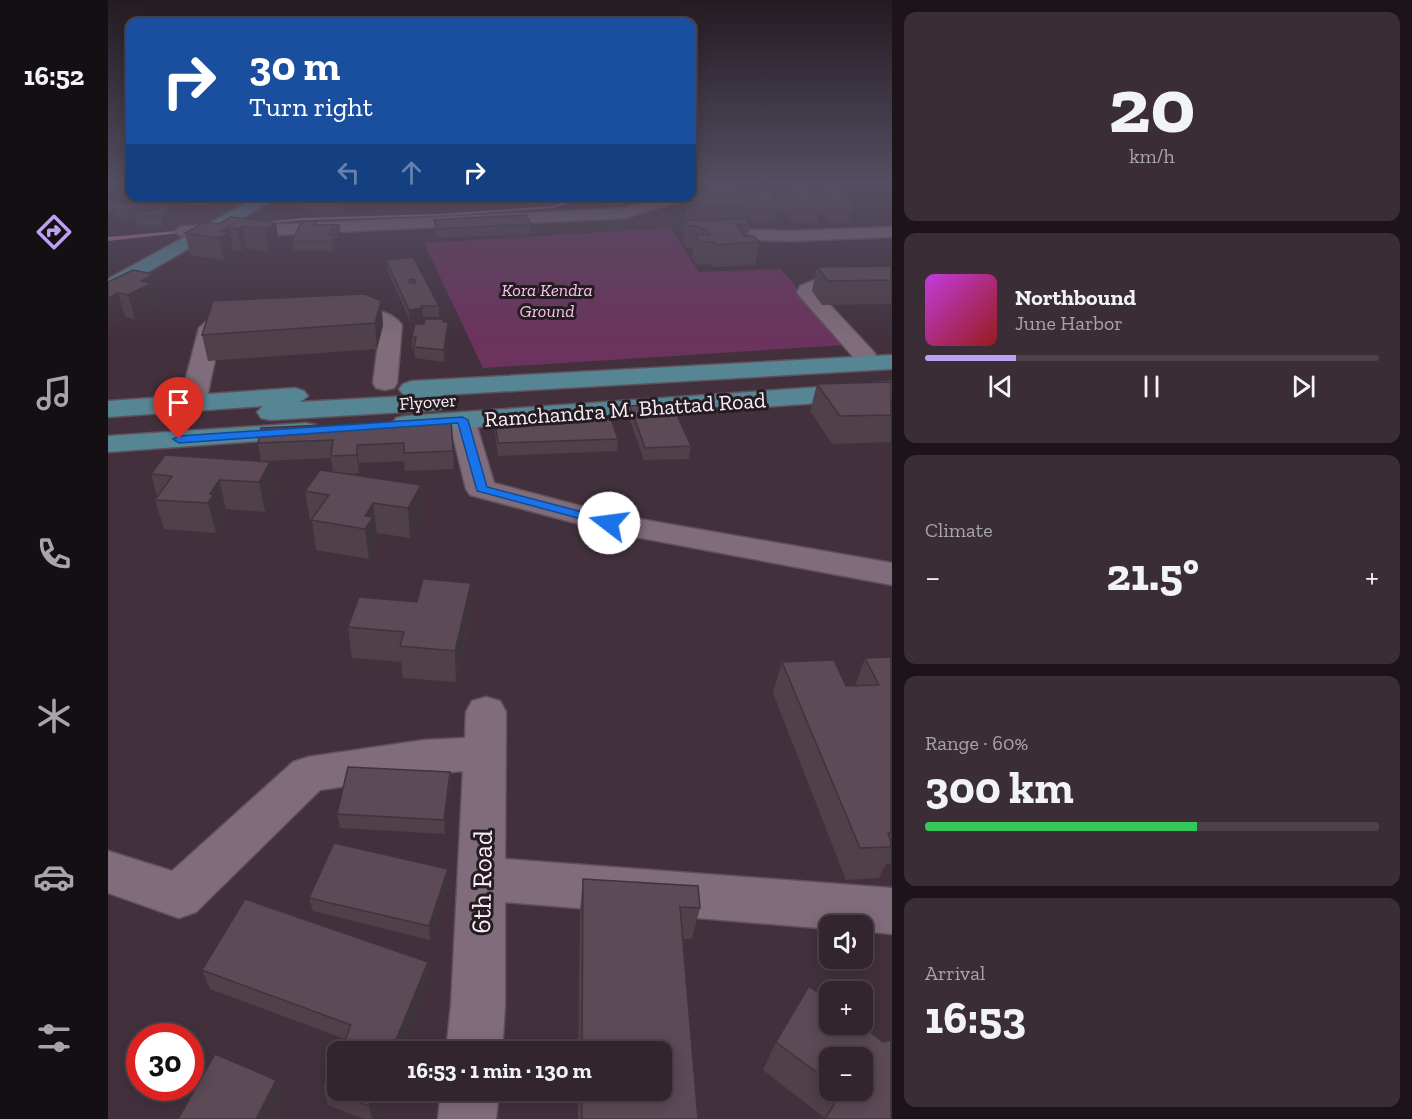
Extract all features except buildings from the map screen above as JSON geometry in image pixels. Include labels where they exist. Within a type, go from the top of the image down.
[{"type":"main road","points":[[108,272],[186,234]]},
{"type":"main road","points":[[108,287],[191,234]]},
{"type":"main road","name":"Ramchandra M. Bhattad Road","points":[[108,398],[891,354]]},
{"type":"main road","name":"Flyover","points":[[108,409],[891,362]]},
{"type":"main road","name":"Flyover","points":[[108,422],[891,374]]},
{"type":"main road","name":"Ramchandra M. Bhattad Road","points":[[108,444],[891,390]]},
{"type":"street","points":[[743,234],[834,234]]},
{"type":"street","points":[[864,355],[807,290],[817,285],[874,284]]},
{"type":"street","points":[[323,318],[369,316],[381,318],[391,324],[385,382]]},
{"type":"street","points":[[195,393],[210,328],[218,323],[253,321]]},
{"type":"street","points":[[462,420],[481,489],[609,523],[891,574]]},
{"type":"street","name":"6th Road","points":[[108,872],[179,896],[308,774],[424,757],[485,733],[478,1005],[475,1041]]},
{"type":"street","points":[[482,879],[891,911]]},
{"type":"street","points":[[467,1119],[469,1101]]},
{"type":"green space","name":"Kora Kendra Ground","points":[[568,234],[674,234],[699,272],[781,269],[845,345],[483,368],[424,243]]},
{"type":"waterway","points":[[108,239],[155,234]]},
{"type":"route","points":[[179,439],[462,420],[481,489],[609,523]]}]
